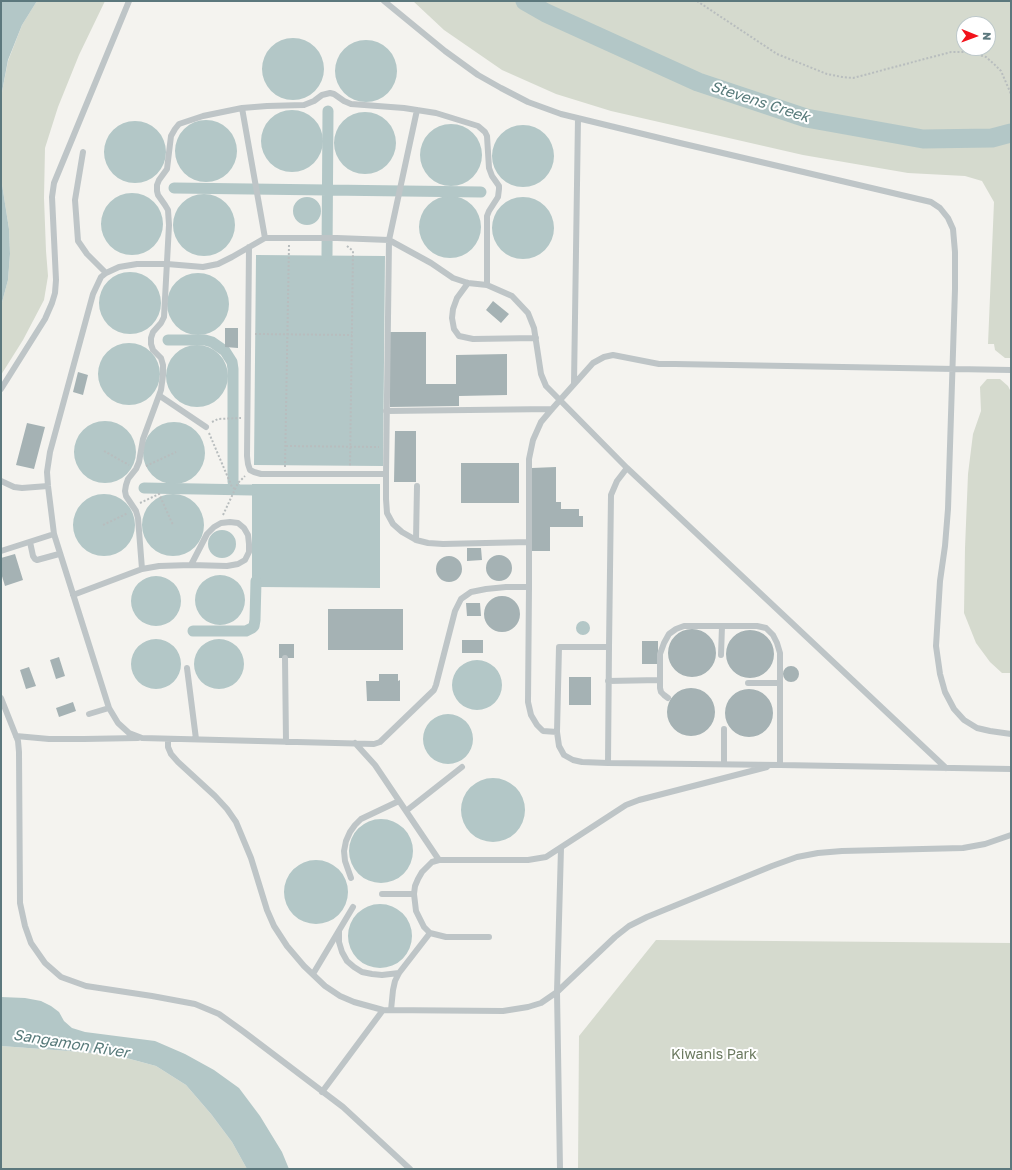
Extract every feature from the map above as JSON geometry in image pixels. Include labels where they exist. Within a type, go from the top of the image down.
[{"type":"lane","points":[[1,389],[45,319],[52,303],[55,293],[56,280],[52,197],[54,183],[129,1]]},
{"type":"lane","points":[[384,1],[445,51],[495,85],[528,102],[561,114],[931,202],[940,208],[948,218],[953,229],[955,252],[955,289],[948,509],[940,581],[936,646],[940,674],[948,698],[954,709],[964,720],[978,728],[1011,734]]},
{"type":"lane","points":[[142,569],[138,518],[136,511],[133,509],[126,496],[125,491],[128,479],[136,469],[139,462],[142,439],[160,396],[164,375],[161,358],[153,350],[151,338],[153,332],[164,317],[169,217],[168,210],[156,190],[157,185],[166,169],[171,136],[179,124],[209,114],[242,108],[304,105],[314,101],[322,95],[330,93],[351,104],[436,113],[474,124],[482,128],[487,136],[489,168],[499,189],[496,200],[491,206],[487,216],[487,285]]},
{"type":"lane","points":[[242,108],[265,238]]},
{"type":"lane","points":[[417,110],[397,196],[389,240],[386,411],[387,512],[394,524],[402,532],[416,540],[428,543],[529,542]]},
{"type":"lane","points":[[574,384],[578,118]]},
{"type":"lane","points":[[82,152],[75,200],[78,241],[87,254],[106,273]]},
{"type":"lane","points":[[142,738],[129,733],[118,723],[109,708],[59,554],[54,534],[48,486],[47,472],[50,452],[93,294],[101,277],[112,270],[137,264],[167,264],[202,267],[218,264],[265,238],[389,240],[431,263],[454,278],[468,283],[487,285],[512,296],[528,313],[534,328],[541,374],[546,386],[627,468],[946,768]]},
{"type":"lane","points":[[249,247],[247,456],[250,470],[261,474],[386,474]]},
{"type":"lane","points":[[468,283],[457,298],[453,309],[452,318],[454,329],[459,336],[473,338],[536,338]]},
{"type":"lane","points":[[557,732],[543,731],[536,725],[531,715],[528,702],[529,459],[532,440],[541,422],[593,363],[604,357],[613,355],[659,364],[1011,370]]},
{"type":"lane","points":[[160,396],[205,427]]},
{"type":"lane","points":[[386,411],[552,409]]},
{"type":"lane","points":[[608,763],[608,647],[611,495],[617,481],[627,468]]},
{"type":"lane","points":[[1,481],[14,487],[22,488],[48,486]]},
{"type":"lane","points":[[416,540],[417,486]]},
{"type":"lane","points":[[73,595],[142,569],[159,566],[227,566],[238,564],[244,560],[248,552],[248,535],[244,528],[238,523],[230,522],[219,524],[214,527],[207,534],[191,565]]},
{"type":"lane","points":[[1,551],[54,534]]},
{"type":"lane","points":[[30,542],[33,556],[37,560],[59,554]]},
{"type":"lane","points":[[16,736],[50,739],[142,738],[374,744],[380,742],[434,690],[455,611],[461,599],[471,592],[486,589],[529,587]]},
{"type":"lane","points":[[668,698],[661,692],[660,654],[669,634],[676,629],[684,626],[757,626],[766,628],[773,635],[780,653],[777,765]]},
{"type":"lane","points":[[721,655],[722,626]]},
{"type":"lane","points":[[608,647],[558,647],[557,732],[560,746],[564,755],[573,760],[582,762],[608,763],[1011,768]]},
{"type":"lane","points":[[285,658],[286,742]]},
{"type":"lane","points":[[187,668],[196,739]]},
{"type":"lane","points":[[608,681],[660,680]]},
{"type":"lane","points":[[748,683],[780,683]]},
{"type":"lane","points":[[1,698],[18,741],[20,903],[25,926],[31,943],[45,963],[61,977],[86,986],[195,1004],[219,1014],[343,1107],[410,1169]]},
{"type":"lane","points":[[89,714],[109,708]]},
{"type":"lane","points":[[724,729],[724,764]]},
{"type":"lane","points":[[168,739],[168,747],[171,754],[215,796],[236,822],[246,846],[267,910],[274,926],[287,946],[304,966],[325,986],[340,996],[354,1002],[383,1010],[503,1011],[528,1008],[541,1003],[557,992],[615,937],[629,926],[655,914],[797,857],[842,851],[964,848],[985,844],[1011,835]]},
{"type":"lane","points":[[355,744],[375,765],[439,860]]},
{"type":"lane","points":[[489,937],[438,936],[430,933],[420,920],[416,911],[414,894],[415,886],[422,872],[432,862],[439,860],[528,860],[546,857],[626,805],[639,800],[777,765]]},
{"type":"lane","points":[[406,811],[462,767]]},
{"type":"lane","points":[[351,878],[345,861],[344,851],[350,832],[362,819],[399,801]]},
{"type":"lane","points":[[560,1169],[557,992],[561,848]]},
{"type":"lane","points":[[382,894],[414,894]]},
{"type":"lane","points":[[313,974],[353,907]]},
{"type":"lane","points":[[338,931],[342,952],[347,961],[354,967],[362,972],[372,974],[382,975],[399,973]]},
{"type":"lane","points":[[391,1010],[393,990],[399,973],[430,933]]},
{"type":"lane","points":[[322,1092],[383,1010]]},
{"type":"path","points":[[697,1],[777,54],[827,74],[853,78],[951,52],[968,52],[986,58],[994,64],[1000,71],[1011,94]]},
{"type":"path","points":[[286,465],[289,255]]},
{"type":"path","points":[[350,465],[353,256]]},
{"type":"path","points":[[255,334],[352,335]]},
{"type":"path","points":[[235,489],[232,487],[205,427],[218,419],[236,419]]},
{"type":"path","points":[[286,446],[380,447]]},
{"type":"path","points":[[104,451],[132,467]]},
{"type":"path","points":[[146,466],[176,452]]},
{"type":"path","points":[[219,524],[238,483]]},
{"type":"path","points":[[103,525],[159,494],[173,525]]},
{"type":"green space","points":[[37,1],[105,1],[79,55],[58,107],[45,148],[44,198],[48,276],[44,300],[23,340],[1,375],[1,306],[8,280],[10,254],[9,229],[1,178],[1,97],[8,61],[22,25]]},
{"type":"green space","points":[[413,1],[1011,1],[1011,358],[1005,358],[995,350],[994,344],[988,344],[994,202],[982,181],[965,176],[908,173],[803,155],[611,111],[556,94],[502,70],[444,30]]},
{"type":"green space","points":[[987,379],[1000,379],[1008,386],[1011,392],[1011,673],[1002,673],[990,662],[976,643],[964,613],[968,474],[973,434],[981,411],[980,387]]},
{"type":"green space","name":"Kiwanis Park","points":[[656,940],[1011,943],[1011,1169],[578,1169],[579,1036]]},
{"type":"green space","points":[[1,1046],[119,1056],[156,1066],[186,1085],[211,1114],[232,1142],[247,1169],[1,1169]]},
{"type":"water","points":[[1,1],[37,1],[22,25],[8,60],[1,97]]},
{"type":"water","points":[[293,38],[310,43],[315,47],[319,52],[324,69],[319,86],[315,91],[310,95],[293,100],[276,95],[271,91],[267,86],[262,69],[267,52],[271,47],[276,43]]},
{"type":"water","points":[[366,40],[383,45],[388,49],[392,54],[397,71],[392,88],[388,93],[383,97],[366,102],[349,97],[344,93],[340,88],[335,71],[340,54],[344,49],[349,45]]},
{"type":"water","points":[[292,110],[309,115],[314,119],[318,124],[323,141],[318,158],[314,163],[309,167],[292,172],[275,167],[270,163],[266,158],[261,141],[266,124],[270,119],[275,115]]},
{"type":"water","points":[[365,112],[382,117],[387,121],[391,126],[396,143],[391,160],[387,165],[382,169],[365,174],[348,169],[343,165],[339,160],[334,143],[339,126],[343,121],[348,117]]},
{"type":"water","points":[[206,120],[223,125],[228,129],[232,134],[237,151],[232,168],[228,173],[223,177],[206,182],[189,177],[184,173],[180,168],[175,151],[180,134],[184,129],[189,125]]},
{"type":"water","points":[[135,121],[152,126],[157,130],[161,135],[166,152],[161,169],[157,174],[152,178],[135,183],[118,178],[113,174],[109,169],[104,152],[109,135],[113,130],[118,126]]},
{"type":"water","points":[[451,124],[468,129],[473,133],[477,138],[482,155],[477,172],[473,177],[468,181],[451,186],[434,181],[429,177],[425,172],[420,155],[425,138],[429,133],[434,129]]},
{"type":"water","points":[[523,125],[540,130],[545,134],[549,139],[554,156],[549,173],[545,178],[540,182],[523,187],[506,182],[501,178],[497,173],[492,156],[497,139],[501,134],[506,130]]},
{"type":"water","points":[[1,178],[9,229],[10,254],[8,280],[1,306]]},
{"type":"water","points":[[132,193],[149,198],[154,202],[158,207],[163,224],[158,241],[154,246],[149,250],[132,255],[115,250],[110,246],[106,241],[101,224],[106,207],[110,202],[115,198]]},
{"type":"water","points":[[204,194],[221,199],[226,203],[230,208],[235,225],[230,242],[226,247],[221,251],[204,256],[187,251],[182,247],[178,242],[173,225],[178,208],[182,203],[187,199]]},
{"type":"water","points":[[450,196],[467,201],[472,205],[476,210],[481,227],[476,244],[472,249],[467,253],[450,258],[433,253],[428,249],[424,244],[419,227],[424,210],[428,205],[433,201]]},
{"type":"water","points":[[307,197],[317,201],[321,211],[317,221],[307,225],[297,221],[293,211],[297,201]]},
{"type":"water","points":[[523,197],[540,202],[545,206],[549,211],[554,228],[549,245],[545,250],[540,254],[523,259],[506,254],[501,250],[497,245],[492,228],[497,211],[501,206],[506,202]]},
{"type":"water","points":[[256,255],[385,256],[383,466],[254,465]]},
{"type":"water","points":[[130,272],[147,277],[152,281],[156,286],[161,303],[156,320],[152,325],[147,329],[130,334],[113,329],[108,325],[104,320],[99,303],[104,286],[108,281],[113,277]]},
{"type":"water","points":[[198,273],[215,278],[220,282],[224,287],[229,304],[224,321],[220,326],[215,330],[198,335],[181,330],[176,326],[172,321],[167,304],[172,287],[176,282],[181,278]]},
{"type":"water","points":[[129,343],[146,348],[151,352],[155,357],[160,374],[155,391],[151,396],[146,400],[129,405],[112,400],[107,396],[103,391],[98,374],[103,357],[107,352],[112,348]]},
{"type":"water","points":[[197,345],[214,350],[219,354],[223,359],[228,376],[223,393],[219,398],[214,402],[197,407],[180,402],[175,398],[171,393],[166,376],[171,359],[175,354],[180,350]]},
{"type":"water","points":[[105,421],[122,426],[127,430],[131,435],[136,452],[131,469],[127,474],[122,478],[105,483],[88,478],[83,474],[79,469],[74,452],[79,435],[83,430],[88,426]]},
{"type":"water","points":[[174,422],[191,427],[196,431],[200,436],[205,453],[200,470],[196,475],[191,479],[174,484],[157,479],[152,475],[148,470],[143,453],[148,436],[152,431],[157,427]]},
{"type":"water","points":[[252,484],[380,484],[380,588],[259,587],[259,581],[252,581]]},
{"type":"water","points":[[104,494],[121,499],[126,503],[130,508],[135,525],[130,542],[126,547],[121,551],[104,556],[87,551],[82,547],[78,542],[73,525],[78,508],[82,503],[87,499]]},
{"type":"water","points":[[173,494],[190,499],[195,503],[199,508],[204,525],[199,542],[195,547],[190,551],[173,556],[156,551],[151,547],[147,542],[142,525],[147,508],[151,503],[156,499]]},
{"type":"water","points":[[222,530],[232,534],[236,544],[232,554],[222,558],[212,554],[208,544],[212,534]]},
{"type":"water","points":[[215,575],[225,575],[238,582],[245,595],[245,605],[238,618],[225,625],[215,625],[206,621],[199,614],[195,605],[195,595],[199,586],[206,579]]},
{"type":"water","points":[[151,576],[161,576],[174,583],[181,596],[181,606],[174,619],[161,626],[151,626],[142,622],[135,615],[131,606],[131,596],[135,587],[142,580]]},
{"type":"water","points":[[583,621],[588,623],[590,628],[588,633],[583,635],[578,633],[576,628],[578,623]]},
{"type":"water","points":[[151,639],[161,639],[174,646],[181,659],[181,669],[174,682],[161,689],[151,689],[142,685],[135,678],[131,669],[131,659],[135,650],[142,643]]},
{"type":"water","points":[[214,639],[224,639],[237,646],[244,659],[244,669],[237,682],[224,689],[214,689],[205,685],[198,678],[194,669],[194,659],[198,650],[205,643]]},
{"type":"water","points":[[472,660],[482,660],[495,667],[502,680],[502,690],[495,703],[482,710],[472,710],[463,706],[456,699],[452,690],[452,680],[456,671],[463,664]]},
{"type":"water","points":[[443,714],[453,714],[466,721],[473,734],[473,744],[466,757],[453,764],[443,764],[434,760],[427,753],[423,744],[423,734],[427,725],[434,718]]},
{"type":"water","points":[[493,778],[505,780],[516,787],[523,798],[525,810],[523,822],[516,833],[505,840],[493,842],[481,840],[470,833],[463,822],[461,810],[463,798],[470,787],[481,780]]},
{"type":"water","points":[[381,819],[393,821],[404,828],[411,839],[413,851],[411,863],[404,874],[393,881],[381,883],[369,881],[358,874],[351,863],[349,851],[351,839],[358,828],[369,821]]},
{"type":"water","points":[[316,860],[328,862],[339,869],[346,880],[348,892],[346,904],[339,915],[328,922],[316,924],[304,922],[293,915],[286,904],[284,892],[286,880],[293,869],[304,862]]},
{"type":"water","points":[[380,904],[392,906],[403,913],[410,924],[412,936],[410,948],[403,959],[392,966],[380,968],[368,966],[357,959],[350,948],[348,936],[350,924],[357,913],[368,906]]},
{"type":"water","name":"Sangamon River","points":[[1,997],[25,998],[41,1001],[59,1012],[64,1021],[72,1028],[85,1032],[155,1041],[185,1054],[214,1070],[239,1088],[260,1116],[282,1152],[289,1169],[247,1169],[232,1142],[211,1114],[186,1085],[156,1066],[119,1056],[1,1046]]},
{"type":"building","points":[[493,301],[509,314],[501,323],[486,310]]},
{"type":"building","points":[[225,328],[238,328],[238,348],[225,347]]},
{"type":"building","points":[[389,332],[426,332],[426,384],[456,384],[456,355],[507,354],[507,395],[459,396],[459,406],[390,407]]},
{"type":"building","points":[[78,372],[88,375],[83,395],[73,392]]},
{"type":"building","points":[[27,423],[45,427],[34,469],[16,465]]},
{"type":"building","points":[[395,431],[416,431],[416,482],[394,482]]},
{"type":"building","points":[[461,463],[519,463],[519,503],[461,503]]},
{"type":"building","points":[[556,467],[556,502],[561,502],[561,509],[579,509],[579,516],[583,516],[583,527],[550,527],[550,551],[532,551],[532,468]]},
{"type":"building","points":[[467,548],[481,548],[482,560],[467,561]]},
{"type":"building","points":[[15,554],[23,580],[5,586],[1,573],[1,558]]},
{"type":"building","points":[[499,555],[508,559],[512,568],[508,577],[499,581],[490,577],[486,568],[490,559]]},
{"type":"building","points":[[449,556],[458,560],[462,569],[458,578],[449,582],[440,578],[436,569],[440,560]]},
{"type":"building","points":[[506,596],[515,601],[519,607],[519,621],[515,627],[506,632],[498,632],[489,627],[485,621],[484,610],[489,601],[495,597]]},
{"type":"building","points":[[466,603],[480,603],[481,616],[467,616]]},
{"type":"building","points":[[328,609],[403,609],[403,650],[328,650]]},
{"type":"building","points":[[687,629],[697,629],[706,633],[712,639],[715,644],[715,662],[706,673],[697,677],[687,677],[678,673],[672,667],[668,658],[668,648],[672,639],[678,633]]},
{"type":"building","points":[[745,630],[755,630],[764,634],[770,640],[773,645],[773,663],[764,674],[755,678],[745,678],[736,674],[730,668],[726,659],[726,649],[730,640],[736,634]]},
{"type":"building","points":[[462,640],[483,640],[483,653],[462,653]]},
{"type":"building","points":[[642,641],[658,641],[658,664],[642,664]]},
{"type":"building","points":[[279,644],[294,644],[294,658],[279,658]]},
{"type":"building","points":[[59,657],[65,676],[56,679],[50,660]]},
{"type":"building","points":[[791,666],[797,668],[799,674],[797,680],[791,682],[785,680],[783,674],[785,668]]},
{"type":"building","points":[[29,667],[36,686],[26,689],[20,670]]},
{"type":"building","points":[[379,674],[398,674],[398,681],[400,680],[400,701],[367,701],[366,681],[379,681]]},
{"type":"building","points":[[569,677],[591,677],[591,705],[569,705]]},
{"type":"building","points":[[686,688],[696,688],[705,692],[711,698],[714,703],[714,721],[705,732],[696,736],[686,736],[677,732],[671,726],[667,717],[667,707],[671,698],[677,692]]},
{"type":"building","points":[[744,689],[754,689],[763,693],[769,699],[772,704],[772,722],[763,733],[754,737],[744,737],[735,733],[729,727],[725,718],[725,708],[729,699],[735,693]]},
{"type":"building","points":[[73,702],[76,711],[59,717],[56,708]]},
{"type":"waterway","name":"Stevens Creek","points":[[525,1],[546,13],[698,82],[806,118],[923,139],[992,138],[1011,133]]},
{"type":"waterway","points":[[327,255],[328,111]]},
{"type":"waterway","points":[[174,188],[481,192]]},
{"type":"waterway","points":[[168,340],[205,340],[212,342],[225,351],[232,362],[233,481],[234,487],[237,489]]},
{"type":"waterway","points":[[144,488],[252,490]]},
{"type":"waterway","points":[[193,631],[246,631],[252,628],[255,620],[256,581]]}]
